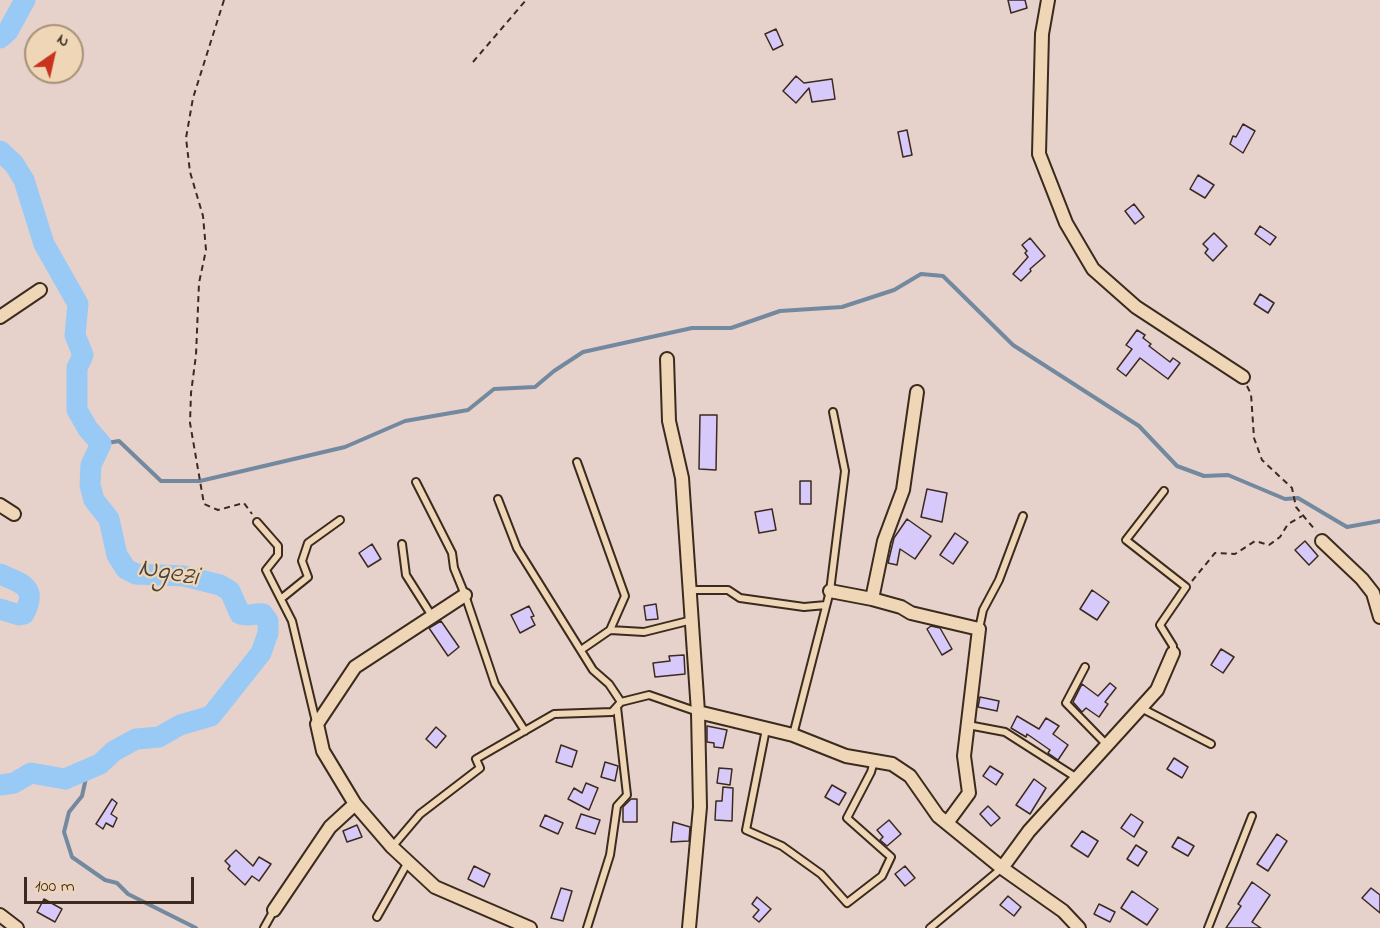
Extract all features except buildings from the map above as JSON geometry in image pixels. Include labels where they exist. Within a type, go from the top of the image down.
[{"type":"street","points":[[1048,0],[1042,34],[1039,154],[1066,223],[1093,269],[1136,307],[1243,377]]},
{"type":"street","points":[[0,317],[40,290]]},
{"type":"street","points":[[667,359],[669,421],[682,478],[698,712],[700,807],[689,928]]},
{"type":"street","points":[[872,599],[884,541],[903,490],[916,392]]},
{"type":"street","points":[[0,505],[14,514]]},
{"type":"street","points":[[1322,541],[1362,579],[1373,593],[1380,617]]},
{"type":"street","points":[[830,591],[872,599],[901,607],[911,613],[979,629],[964,756],[969,793],[947,823]]},
{"type":"street","points":[[465,595],[356,667],[317,724],[323,751],[355,804],[392,847],[435,887],[530,928]]},
{"type":"street","points":[[1002,868],[1029,831],[1157,690],[1173,653]]},
{"type":"street","points":[[698,712],[793,735],[846,756],[892,764],[910,776],[938,816],[1002,868],[1063,911],[1079,928]]},
{"type":"street","points":[[274,910],[330,827],[355,804]]},
{"type":"street","points":[[0,915],[17,928]]},
{"type":"lane","points":[[793,735],[830,591],[845,471],[833,412]]},
{"type":"lane","points":[[577,462],[625,596],[610,630],[581,650]]},
{"type":"lane","points":[[416,482],[453,553],[454,568],[495,684],[525,731]]},
{"type":"lane","points":[[1164,491],[1126,540],[1186,588],[1160,625],[1173,646],[1173,653]]},
{"type":"lane","points":[[498,500],[517,548],[594,670],[609,684],[619,704],[627,795],[617,806],[610,855],[587,928]]},
{"type":"lane","points":[[979,629],[983,610],[999,580],[1023,516]]},
{"type":"lane","points":[[282,598],[308,576],[302,561],[308,543],[340,520]]},
{"type":"lane","points":[[257,522],[278,546],[278,555],[266,570],[292,621],[317,724]]},
{"type":"lane","points":[[402,544],[406,575],[433,616]]},
{"type":"lane","points":[[690,590],[728,590],[740,598],[804,607],[826,604]]},
{"type":"lane","points":[[610,630],[644,632],[692,620]]},
{"type":"lane","points":[[1085,667],[1066,703],[1107,745]]},
{"type":"lane","points":[[392,847],[420,814],[480,768],[476,759],[554,714],[612,712],[619,704],[649,696],[698,712]]},
{"type":"lane","points":[[1141,708],[1211,744]]},
{"type":"lane","points":[[967,725],[1005,732],[1077,778]]},
{"type":"lane","points":[[766,729],[746,830],[782,846],[821,874],[847,903],[882,876],[891,857],[847,818],[871,772],[874,761]]},
{"type":"lane","points":[[1208,928],[1252,816]]},
{"type":"lane","points":[[377,916],[408,862]]},
{"type":"lane","points":[[930,928],[1002,868]]},
{"type":"lane","points":[[264,928],[274,910]]},
{"type":"path","points":[[224,0],[193,98],[186,138],[190,172],[203,216],[206,250],[199,283],[190,423],[204,504],[218,510],[244,503],[257,522]]},
{"type":"path","points":[[473,62],[526,0]]},
{"type":"path","points":[[1243,377],[1251,394],[1254,438],[1262,460],[1292,488],[1296,507],[1313,526],[1322,541]]},
{"type":"path","points":[[1186,588],[1215,553],[1235,554],[1255,542],[1269,545],[1281,537],[1288,524],[1302,516]]},
{"type":"waterway","name":"Ngezi","points":[[0,38],[8,31],[25,0]]},
{"type":"waterway","name":"Ngezi","points":[[0,151],[14,164],[24,180],[44,244],[78,304],[75,335],[83,355],[77,368],[77,410],[88,429],[101,444],[91,465],[90,485],[94,500],[109,519],[117,555],[126,569],[136,574],[184,576],[220,585],[230,591],[240,614],[263,614],[268,621],[268,633],[261,653],[211,716],[180,725],[159,737],[136,739],[114,751],[100,764],[65,779],[31,773],[14,783],[0,785]]},
{"type":"waterway","points":[[101,444],[119,441],[161,481],[200,481],[345,447],[405,421],[468,410],[494,389],[535,387],[583,352],[692,328],[731,328],[780,311],[842,307],[894,290],[921,274],[943,276],[1013,345],[1139,426],[1177,466],[1204,476],[1228,475],[1285,499],[1298,498],[1347,527],[1380,521]]},
{"type":"waterway","name":"Ngezi","points":[[0,574],[21,584],[29,592],[28,605],[24,614],[19,615],[0,609]]},
{"type":"waterway","points":[[88,769],[82,796],[69,812],[64,832],[72,857],[105,880],[117,883],[128,894],[196,928]]}]
